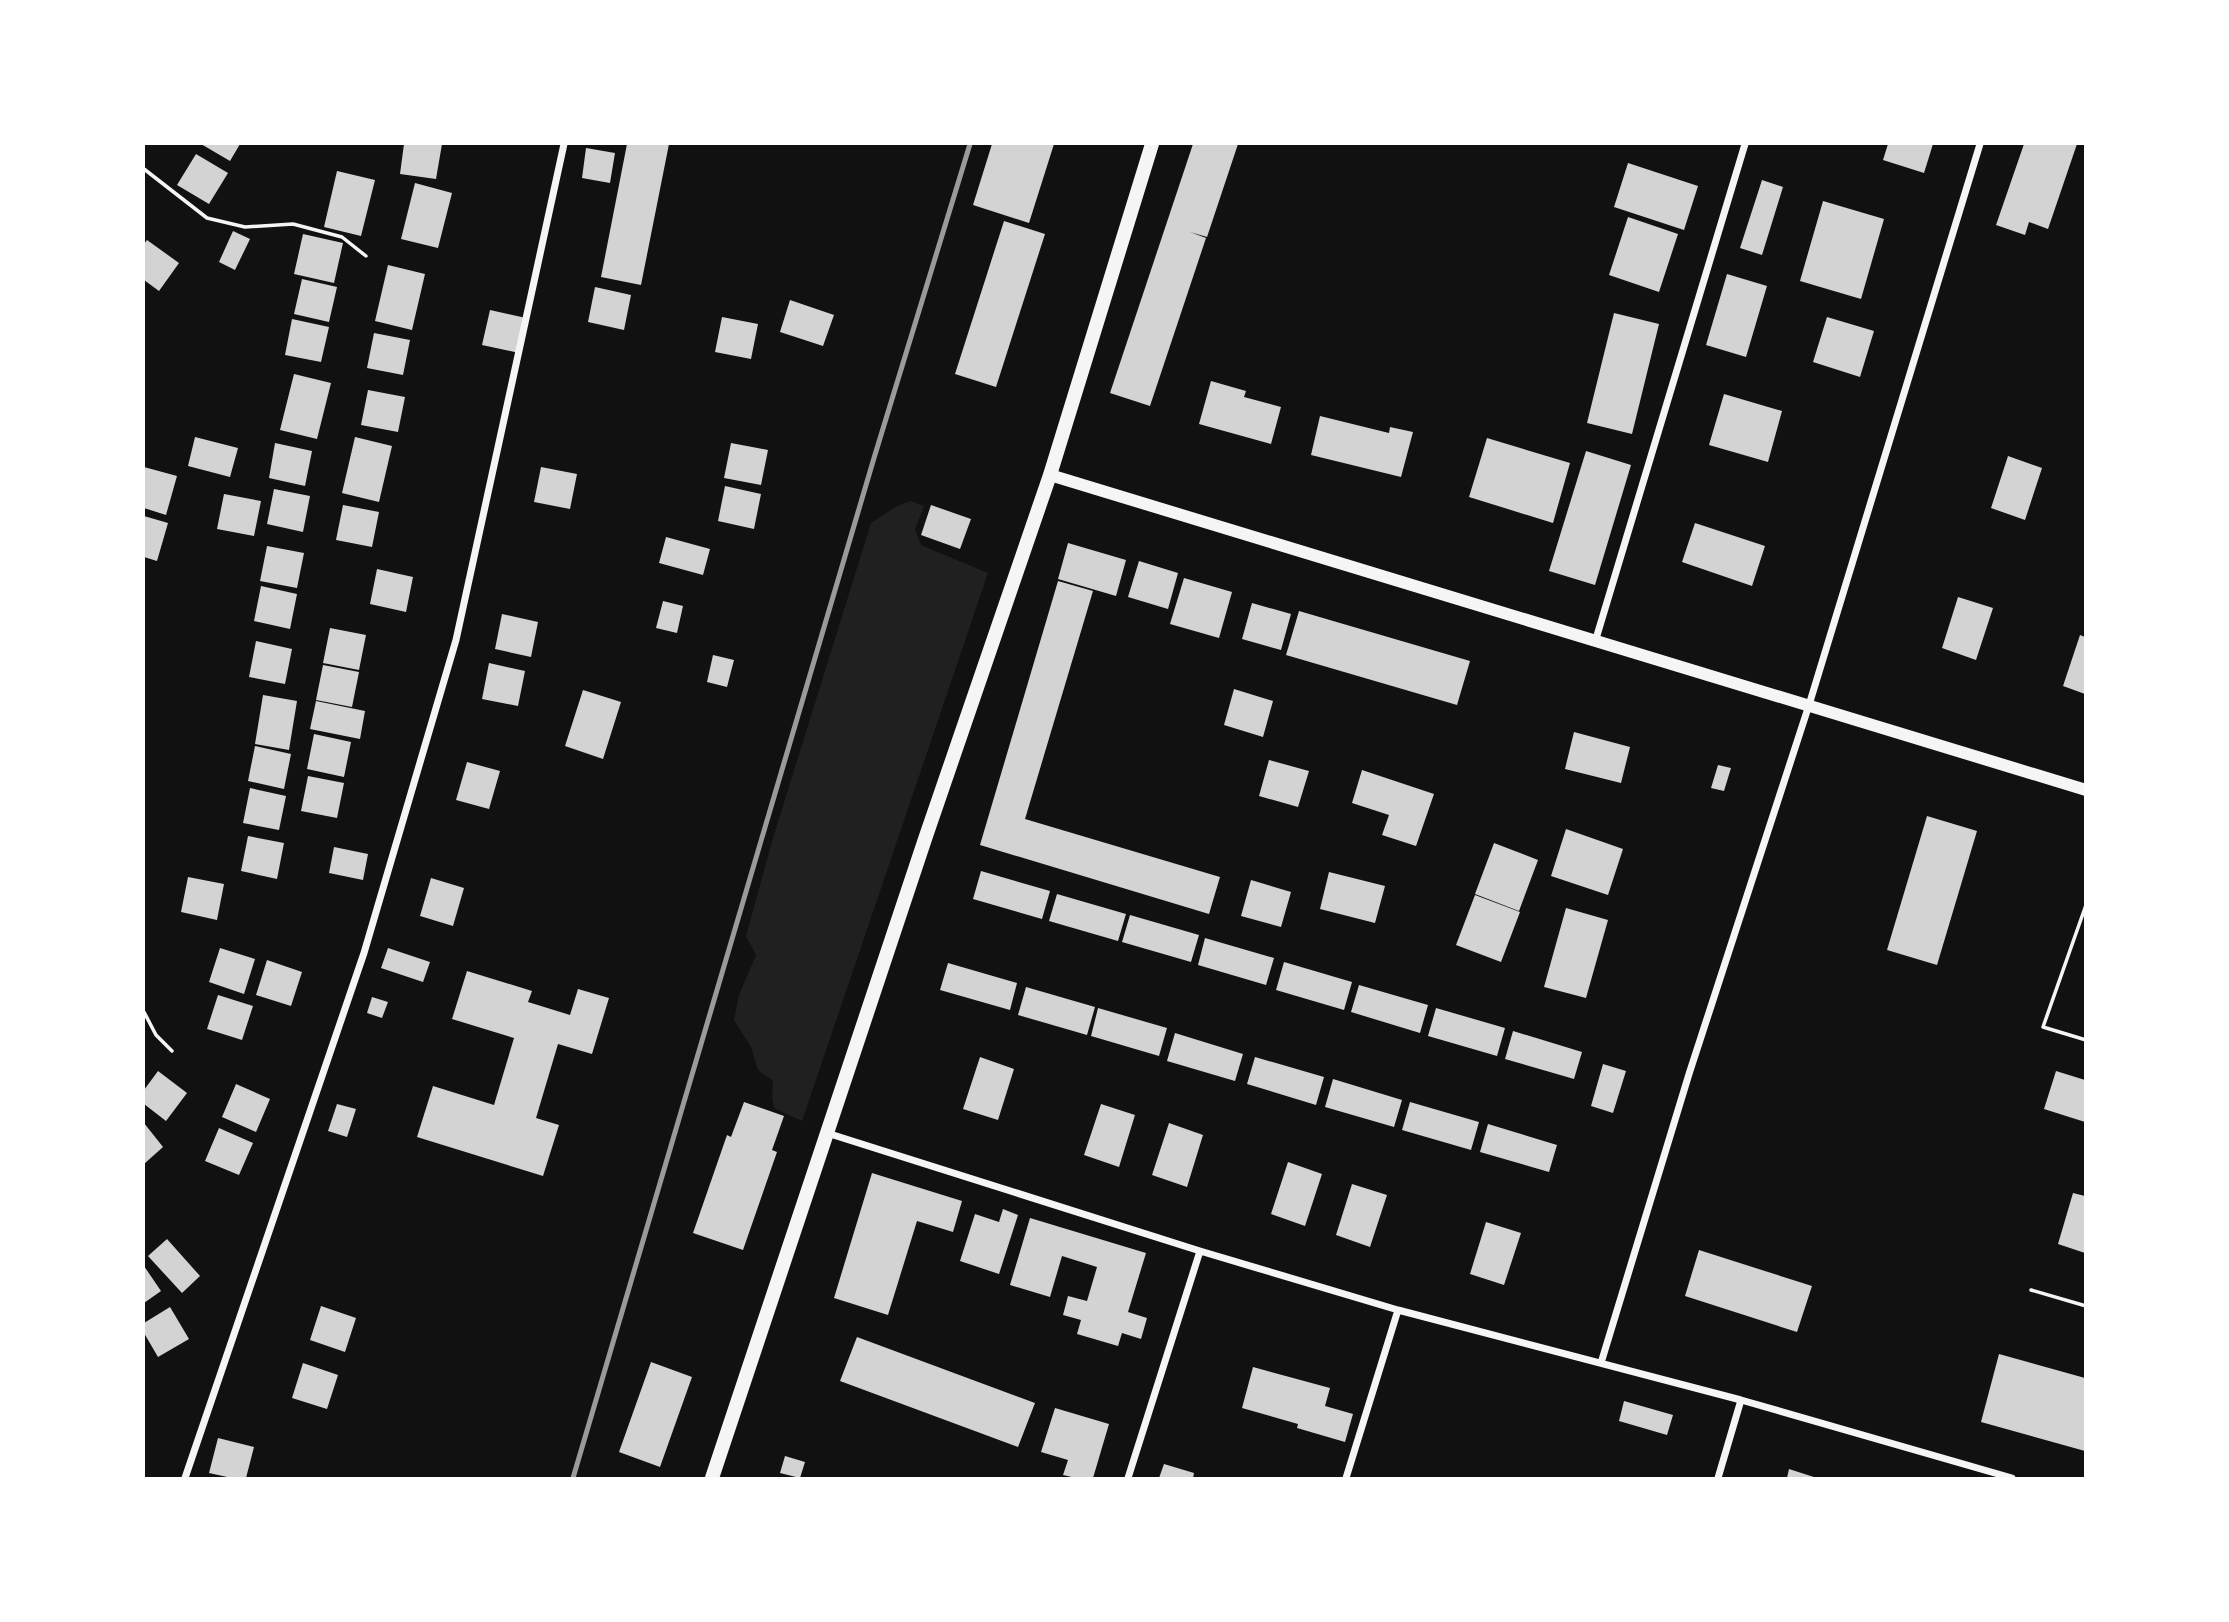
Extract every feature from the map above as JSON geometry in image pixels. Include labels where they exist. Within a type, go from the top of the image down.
[{"type":"main road","points":[[712,1479],[925,839],[1050,475],[1152,144]]},
{"type":"street","points":[[185,1479],[364,953],[456,640],[564,144]]},
{"type":"street","points":[[1595,642],[1745,144]]},
{"type":"street","points":[[1601,1363],[1689,1074],[1809,705],[1980,144]]},
{"type":"street","points":[[1050,475],[2085,790]]},
{"type":"street","points":[[827,1133],[1200,1251],[1398,1310],[1741,1400],[2012,1479]]},
{"type":"street","points":[[1128,1479],[1200,1251]]},
{"type":"street","points":[[1346,1479],[1398,1310]]},
{"type":"street","points":[[1718,1479],[1741,1400]]},
{"type":"path","points":[[144,169],[207,218],[245,227],[293,224],[342,237],[366,256]]},
{"type":"path","points":[[2085,905],[2043,1027],[2085,1040]]},
{"type":"path","points":[[144,1012],[156,1035],[172,1051]]},
{"type":"path","points":[[2031,1290],[2085,1306]]},
{"type":"shaded area","points":[[910,501],[924,506],[915,529],[921,545],[988,573],[802,1121],[774,1108],[773,1081],[758,1070],[751,1047],[734,1020],[739,995],[756,955],[746,936],[773,838],[871,523],[895,507]]},
{"type":"building","points":[[201,144],[240,144],[230,161]]},
{"type":"building","points":[[404,144],[442,144],[436,179],[400,174]]},
{"type":"building","points":[[627,144],[669,144],[641,285],[601,277]]},
{"type":"building","points":[[992,144],[1054,144],[1029,223],[973,205]]},
{"type":"building","points":[[1193,144],[1238,144],[1207,237],[1190,232],[1206,238],[1150,406],[1110,393]]},
{"type":"building","points":[[1888,144],[1933,144],[1924,173],[1883,160]]},
{"type":"building","points":[[2024,144],[2077,144],[2048,229],[2029,222],[2025,235],[1996,225]]},
{"type":"building","points":[[586,148],[615,153],[610,183],[582,178]]},
{"type":"building","points":[[196,154],[228,173],[209,204],[177,185]]},
{"type":"building","points":[[1628,163],[1698,186],[1684,230],[1614,207]]},
{"type":"building","points":[[337,171],[375,180],[361,236],[324,227]]},
{"type":"building","points":[[1762,180],[1783,187],[1762,255],[1740,248]]},
{"type":"building","points":[[415,183],[452,193],[438,248],[401,239]]},
{"type":"building","points":[[1823,201],[1884,219],[1861,299],[1800,281]]},
{"type":"building","points":[[1628,217],[1678,234],[1659,292],[1609,275]]},
{"type":"building","points":[[1004,221],[1045,234],[996,387],[955,374]]},
{"type":"building","points":[[233,231],[250,239],[235,270],[219,262]]},
{"type":"building","points":[[303,234],[343,243],[334,283],[294,274]]},
{"type":"building","points":[[147,240],[179,263],[159,291],[144,280],[144,244]]},
{"type":"building","points":[[388,265],[425,274],[412,330],[375,321]]},
{"type":"building","points":[[1727,274],[1767,286],[1746,357],[1706,345]]},
{"type":"building","points":[[302,279],[337,287],[329,322],[294,314]]},
{"type":"building","points":[[595,287],[631,295],[624,330],[588,322]]},
{"type":"building","points":[[790,300],[834,315],[823,346],[780,332]]},
{"type":"building","points":[[490,310],[526,318],[519,353],[482,345]]},
{"type":"building","points":[[1614,313],[1659,324],[1632,434],[1587,423]]},
{"type":"building","points":[[722,317],[758,324],[751,359],[715,352]]},
{"type":"building","points":[[1827,317],[1874,331],[1860,377],[1813,362]]},
{"type":"building","points":[[292,319],[329,327],[321,362],[285,355]]},
{"type":"building","points":[[374,333],[410,340],[403,375],[367,368]]},
{"type":"building","points":[[294,374],[331,383],[317,439],[280,430]]},
{"type":"building","points":[[1211,381],[1246,391],[1244,397],[1281,407],[1271,444],[1199,424]]},
{"type":"building","points":[[368,390],[405,397],[398,432],[361,425]]},
{"type":"building","points":[[1724,394],[1782,411],[1768,462],[1709,445]]},
{"type":"building","points":[[1320,416],[1389,433],[1390,427],[1413,432],[1401,477],[1311,455]]},
{"type":"building","points":[[195,437],[238,448],[230,477],[188,466]]},
{"type":"building","points":[[355,437],[392,446],[379,502],[342,493]]},
{"type":"building","points":[[1487,438],[1570,463],[1553,523],[1469,497]]},
{"type":"building","points":[[275,443],[312,451],[305,486],[269,478]]},
{"type":"building","points":[[731,443],[768,450],[761,485],[724,478]]},
{"type":"building","points":[[1586,451],[1631,465],[1595,585],[1549,571]]},
{"type":"building","points":[[2008,456],[2042,468],[2025,520],[1991,508]]},
{"type":"building","points":[[144,467],[177,476],[166,515],[144,508]]},
{"type":"building","points":[[541,467],[577,474],[570,509],[534,502]]},
{"type":"building","points":[[725,486],[761,494],[754,529],[718,521]]},
{"type":"building","points":[[274,489],[310,496],[303,532],[267,524]]},
{"type":"building","points":[[224,494],[261,501],[254,536],[217,529]]},
{"type":"building","points":[[343,505],[379,512],[372,547],[336,540]]},
{"type":"building","points":[[931,505],[971,519],[960,549],[921,535]]},
{"type":"building","points":[[144,516],[168,523],[157,561],[144,557]]},
{"type":"building","points":[[1695,523],[1765,546],[1752,586],[1682,562]]},
{"type":"building","points":[[666,537],[710,549],[703,575],[659,563]]},
{"type":"building","points":[[1068,543],[1126,560],[1116,596],[1058,579]]},
{"type":"building","points":[[267,546],[304,553],[297,588],[260,581]]},
{"type":"building","points":[[1139,561],[1178,573],[1168,609],[1128,597]]},
{"type":"building","points":[[377,569],[413,577],[406,612],[370,604]]},
{"type":"building","points":[[1184,578],[1232,592],[1219,638],[1170,624]]},
{"type":"building","points":[[1058,581],[1093,591],[1025,819],[1220,877],[1209,914],[980,845]]},
{"type":"building","points":[[261,586],[297,594],[290,629],[254,621]]},
{"type":"building","points":[[1958,597],[1993,608],[1976,660],[1942,648]]},
{"type":"building","points":[[663,601],[683,606],[677,633],[656,628]]},
{"type":"building","points":[[1252,603],[1291,614],[1281,650],[1242,639]]},
{"type":"building","points":[[1299,611],[1470,661],[1457,705],[1286,655]]},
{"type":"building","points":[[502,614],[538,622],[531,657],[495,649]]},
{"type":"building","points":[[330,628],[366,635],[359,670],[323,663]]},
{"type":"building","points":[[2080,635],[2085,637],[2085,694],[2063,686]]},
{"type":"building","points":[[256,641],[292,649],[285,684],[249,677]]},
{"type":"building","points":[[713,655],[734,660],[727,687],[707,682]]},
{"type":"building","points":[[489,663],[525,671],[518,706],[482,699]]},
{"type":"building","points":[[323,665],[359,672],[352,707],[316,700]]},
{"type":"building","points":[[1234,689],[1273,701],[1263,737],[1224,725]]},
{"type":"building","points":[[583,690],[621,702],[603,759],[565,746]]},
{"type":"building","points":[[263,695],[297,701],[289,750],[255,744]]},
{"type":"building","points":[[316,701],[365,711],[360,739],[310,729]]},
{"type":"building","points":[[1574,732],[1630,747],[1621,783],[1565,769]]},
{"type":"building","points":[[314,734],[351,742],[344,777],[307,769]]},
{"type":"building","points":[[255,746],[291,754],[284,789],[248,781]]},
{"type":"building","points":[[1269,760],[1309,771],[1298,807],[1259,796]]},
{"type":"building","points":[[467,762],[500,771],[489,809],[456,800]]},
{"type":"building","points":[[1718,765],[1731,768],[1724,791],[1711,788]]},
{"type":"building","points":[[1362,770],[1434,794],[1416,846],[1382,835],[1389,815],[1352,803]]},
{"type":"building","points":[[308,776],[344,783],[337,818],[301,811]]},
{"type":"building","points":[[250,788],[286,796],[279,830],[243,823]]},
{"type":"building","points":[[1927,816],[1977,831],[1937,965],[1887,950]]},
{"type":"building","points":[[1566,829],[1623,849],[1608,895],[1551,876]]},
{"type":"building","points":[[248,836],[284,843],[277,879],[241,871]]},
{"type":"building","points":[[1494,843],[1538,860],[1519,911],[1475,894]]},
{"type":"building","points":[[334,847],[368,854],[363,880],[329,873]]},
{"type":"building","points":[[981,871],[1050,891],[1042,919],[973,899]]},
{"type":"building","points":[[1329,872],[1385,886],[1375,923],[1320,909]]},
{"type":"building","points":[[188,877],[224,884],[217,920],[181,912]]},
{"type":"building","points":[[431,878],[464,888],[453,926],[420,916]]},
{"type":"building","points":[[1251,880],[1291,892],[1281,927],[1241,916]]},
{"type":"building","points":[[1057,894],[1126,914],[1118,941],[1049,921]]},
{"type":"building","points":[[1475,895],[1520,912],[1501,962],[1456,945]]},
{"type":"building","points":[[1566,908],[1608,920],[1586,998],[1544,987]]},
{"type":"building","points":[[1130,915],[1199,935],[1191,962],[1122,942]]},
{"type":"building","points":[[1205,938],[1274,958],[1266,985],[1198,965]]},
{"type":"building","points":[[220,948],[255,959],[244,994],[209,982]]},
{"type":"building","points":[[388,948],[430,962],[423,982],[381,968]]},
{"type":"building","points":[[267,960],[302,972],[291,1006],[256,995]]},
{"type":"building","points":[[1284,962],[1352,982],[1344,1010],[1276,990]]},
{"type":"building","points":[[948,963],[1017,983],[1010,1010],[940,990]]},
{"type":"building","points":[[467,971],[532,991],[528,1002],[570,1015],[578,989],[609,998],[592,1054],[558,1044],[536,1118],[559,1125],[543,1176],[417,1137],[433,1086],[494,1105],[514,1038],[452,1019]]},
{"type":"building","points":[[1359,985],[1428,1005],[1420,1033],[1351,1012]]},
{"type":"building","points":[[1026,987],[1095,1007],[1087,1035],[1018,1015]]},
{"type":"building","points":[[218,995],[253,1006],[242,1040],[207,1029]]},
{"type":"building","points":[[372,997],[388,1002],[382,1018],[367,1013]]},
{"type":"building","points":[[1098,1008],[1167,1028],[1159,1056],[1091,1036]]},
{"type":"building","points":[[1436,1008],[1505,1028],[1497,1056],[1428,1036]]},
{"type":"building","points":[[1513,1031],[1582,1052],[1574,1079],[1505,1059]]},
{"type":"building","points":[[1175,1033],[1243,1054],[1235,1081],[1167,1061]]},
{"type":"building","points":[[980,1057],[1014,1069],[998,1120],[963,1109]]},
{"type":"building","points":[[1255,1057],[1324,1077],[1316,1105],[1247,1084]]},
{"type":"building","points":[[1603,1064],[1626,1071],[1613,1113],[1591,1106]]},
{"type":"building","points":[[158,1071],[187,1093],[166,1121],[144,1104],[144,1090]]},
{"type":"building","points":[[2056,1071],[2085,1080],[2085,1122],[2044,1109]]},
{"type":"building","points":[[1333,1079],[1402,1100],[1394,1127],[1325,1107]]},
{"type":"building","points":[[236,1084],[270,1099],[256,1132],[222,1117]]},
{"type":"building","points":[[744,1102],[784,1116],[772,1150],[777,1152],[743,1250],[693,1233],[727,1135],[731,1137]]},
{"type":"building","points":[[1410,1102],[1479,1122],[1471,1150],[1402,1130]]},
{"type":"building","points":[[337,1104],[356,1109],[347,1137],[328,1131]]},
{"type":"building","points":[[1101,1104],[1135,1115],[1119,1167],[1084,1155]]},
{"type":"building","points":[[144,1123],[163,1147],[144,1164]]},
{"type":"building","points":[[1169,1123],[1203,1135],[1187,1187],[1152,1175]]},
{"type":"building","points":[[1488,1124],[1557,1145],[1549,1172],[1480,1152]]},
{"type":"building","points":[[219,1128],[253,1143],[239,1175],[205,1161]]},
{"type":"building","points":[[1288,1162],[1322,1174],[1305,1226],[1271,1214]]},
{"type":"building","points":[[872,1173],[962,1201],[953,1232],[917,1221],[888,1315],[834,1298]]},
{"type":"building","points":[[1352,1184],[1387,1195],[1370,1247],[1336,1235]]},
{"type":"building","points":[[2073,1193],[2085,1196],[2085,1253],[2058,1244]]},
{"type":"building","points":[[1003,1209],[1018,1215],[999,1274],[960,1261],[975,1214],[999,1222]]},
{"type":"building","points":[[1030,1218],[1146,1253],[1128,1312],[1147,1318],[1141,1339],[1122,1333],[1118,1346],[1077,1334],[1081,1320],[1063,1315],[1068,1296],[1087,1301],[1097,1267],[1062,1256],[1050,1297],[1010,1285]]},
{"type":"building","points":[[1486,1222],[1521,1233],[1504,1285],[1470,1274]]},
{"type":"building","points":[[167,1239],[200,1276],[182,1293],[148,1256]]},
{"type":"building","points":[[1699,1250],[1812,1286],[1797,1332],[1685,1296]]},
{"type":"building","points":[[144,1266],[161,1291],[144,1303]]},
{"type":"building","points":[[321,1306],[356,1318],[345,1352],[310,1340]]},
{"type":"building","points":[[170,1307],[189,1339],[158,1357],[144,1333],[144,1323]]},
{"type":"building","points":[[857,1337],[1035,1403],[1018,1447],[840,1381]]},
{"type":"building","points":[[1999,1354],[2085,1378],[2085,1451],[1981,1422]]},
{"type":"building","points":[[651,1362],[692,1377],[660,1467],[619,1452]]},
{"type":"building","points":[[303,1363],[338,1375],[327,1409],[292,1398]]},
{"type":"building","points":[[1253,1367],[1330,1388],[1325,1406],[1353,1414],[1345,1442],[1297,1428],[1298,1424],[1242,1408]]},
{"type":"building","points":[[1624,1401],[1673,1415],[1667,1435],[1619,1421]]},
{"type":"building","points":[[1055,1408],[1109,1424],[1093,1478],[1063,1475],[1068,1460],[1041,1452]]},
{"type":"building","points":[[218,1438],[254,1447],[246,1478],[209,1473]]},
{"type":"building","points":[[785,1456],[805,1462],[800,1478],[780,1473]]},
{"type":"building","points":[[1164,1464],[1194,1473],[1193,1478],[1159,1478]]},
{"type":"building","points":[[1789,1469],[1817,1478],[1787,1478]]},
{"type":"railway","points":[[573,1478],[874,458],[970,144]]}]
